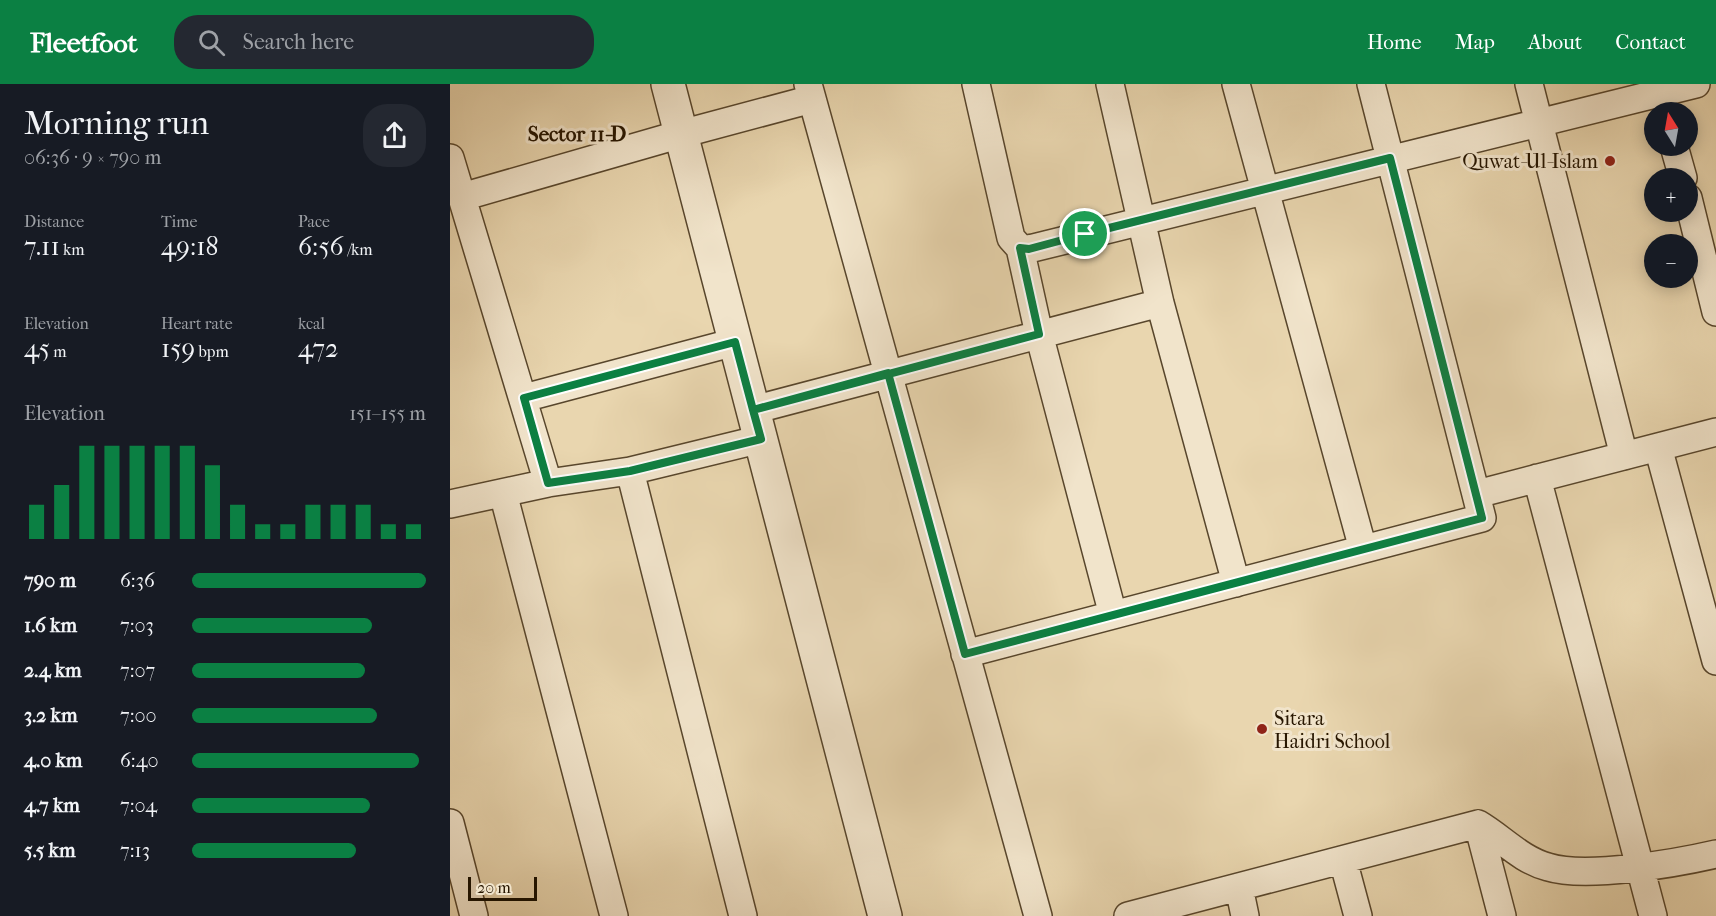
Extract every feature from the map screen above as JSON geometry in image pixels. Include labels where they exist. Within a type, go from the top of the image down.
[{"type":"street","points":[[668,84],[885,916]]},
{"type":"street","points":[[976,84],[1011,238],[1020,248],[1039,334],[1113,615]]},
{"type":"street","points":[[1110,84],[1160,303],[1236,583]]},
{"type":"street","points":[[1236,84],[1363,549]]},
{"type":"street","points":[[965,654],[1482,518],[1371,84]]},
{"type":"street","points":[[1529,84],[1624,456]]},
{"type":"street","points":[[1020,248],[1029,249],[1390,158],[1662,97],[1696,84]]},
{"type":"street","points":[[462,197],[681,134],[810,92],[1038,916]]},
{"type":"street","points":[[450,158],[548,483]]},
{"type":"street","points":[[1694,222],[1716,312]]},
{"type":"street","points":[[450,504],[548,483],[630,471],[888,373],[1160,303]]},
{"type":"street","points":[[524,398],[735,342]]},
{"type":"street","points":[[1477,494],[1716,432]]},
{"type":"street","points":[[1658,447],[1716,661]]},
{"type":"street","points":[[630,471],[743,916]]},
{"type":"street","points":[[1537,478],[1653,916]]},
{"type":"street","points":[[503,493],[614,916]]},
{"type":"street","points":[[450,823],[470,915]]},
{"type":"street","points":[[1478,824],[1522,856],[1549,868],[1594,871],[1680,862],[1716,854]]},
{"type":"street","points":[[1128,916],[1478,824]]},
{"type":"street","points":[[1478,824],[1502,916]]},
{"type":"street","points":[[1343,860],[1358,916]]},
{"type":"street","points":[[1239,887],[1245,916]]},
{"type":"place","name":"Quwat-Ul-Islam","points":[[1610,161]]},
{"type":"place","name":"Sitara Haidri School","points":[[1262,729]]},
{"type":"district","name":"Sector 11-D","points":[[577,134]]},
{"type":"route","points":[[1085,234],[1029,249],[1020,248],[1039,334],[888,373],[753,410],[761,439],[630,471],[548,483],[524,398],[735,342],[753,410],[820,392],[888,373],[965,654],[1482,518],[1390,158],[1085,234]]}]
